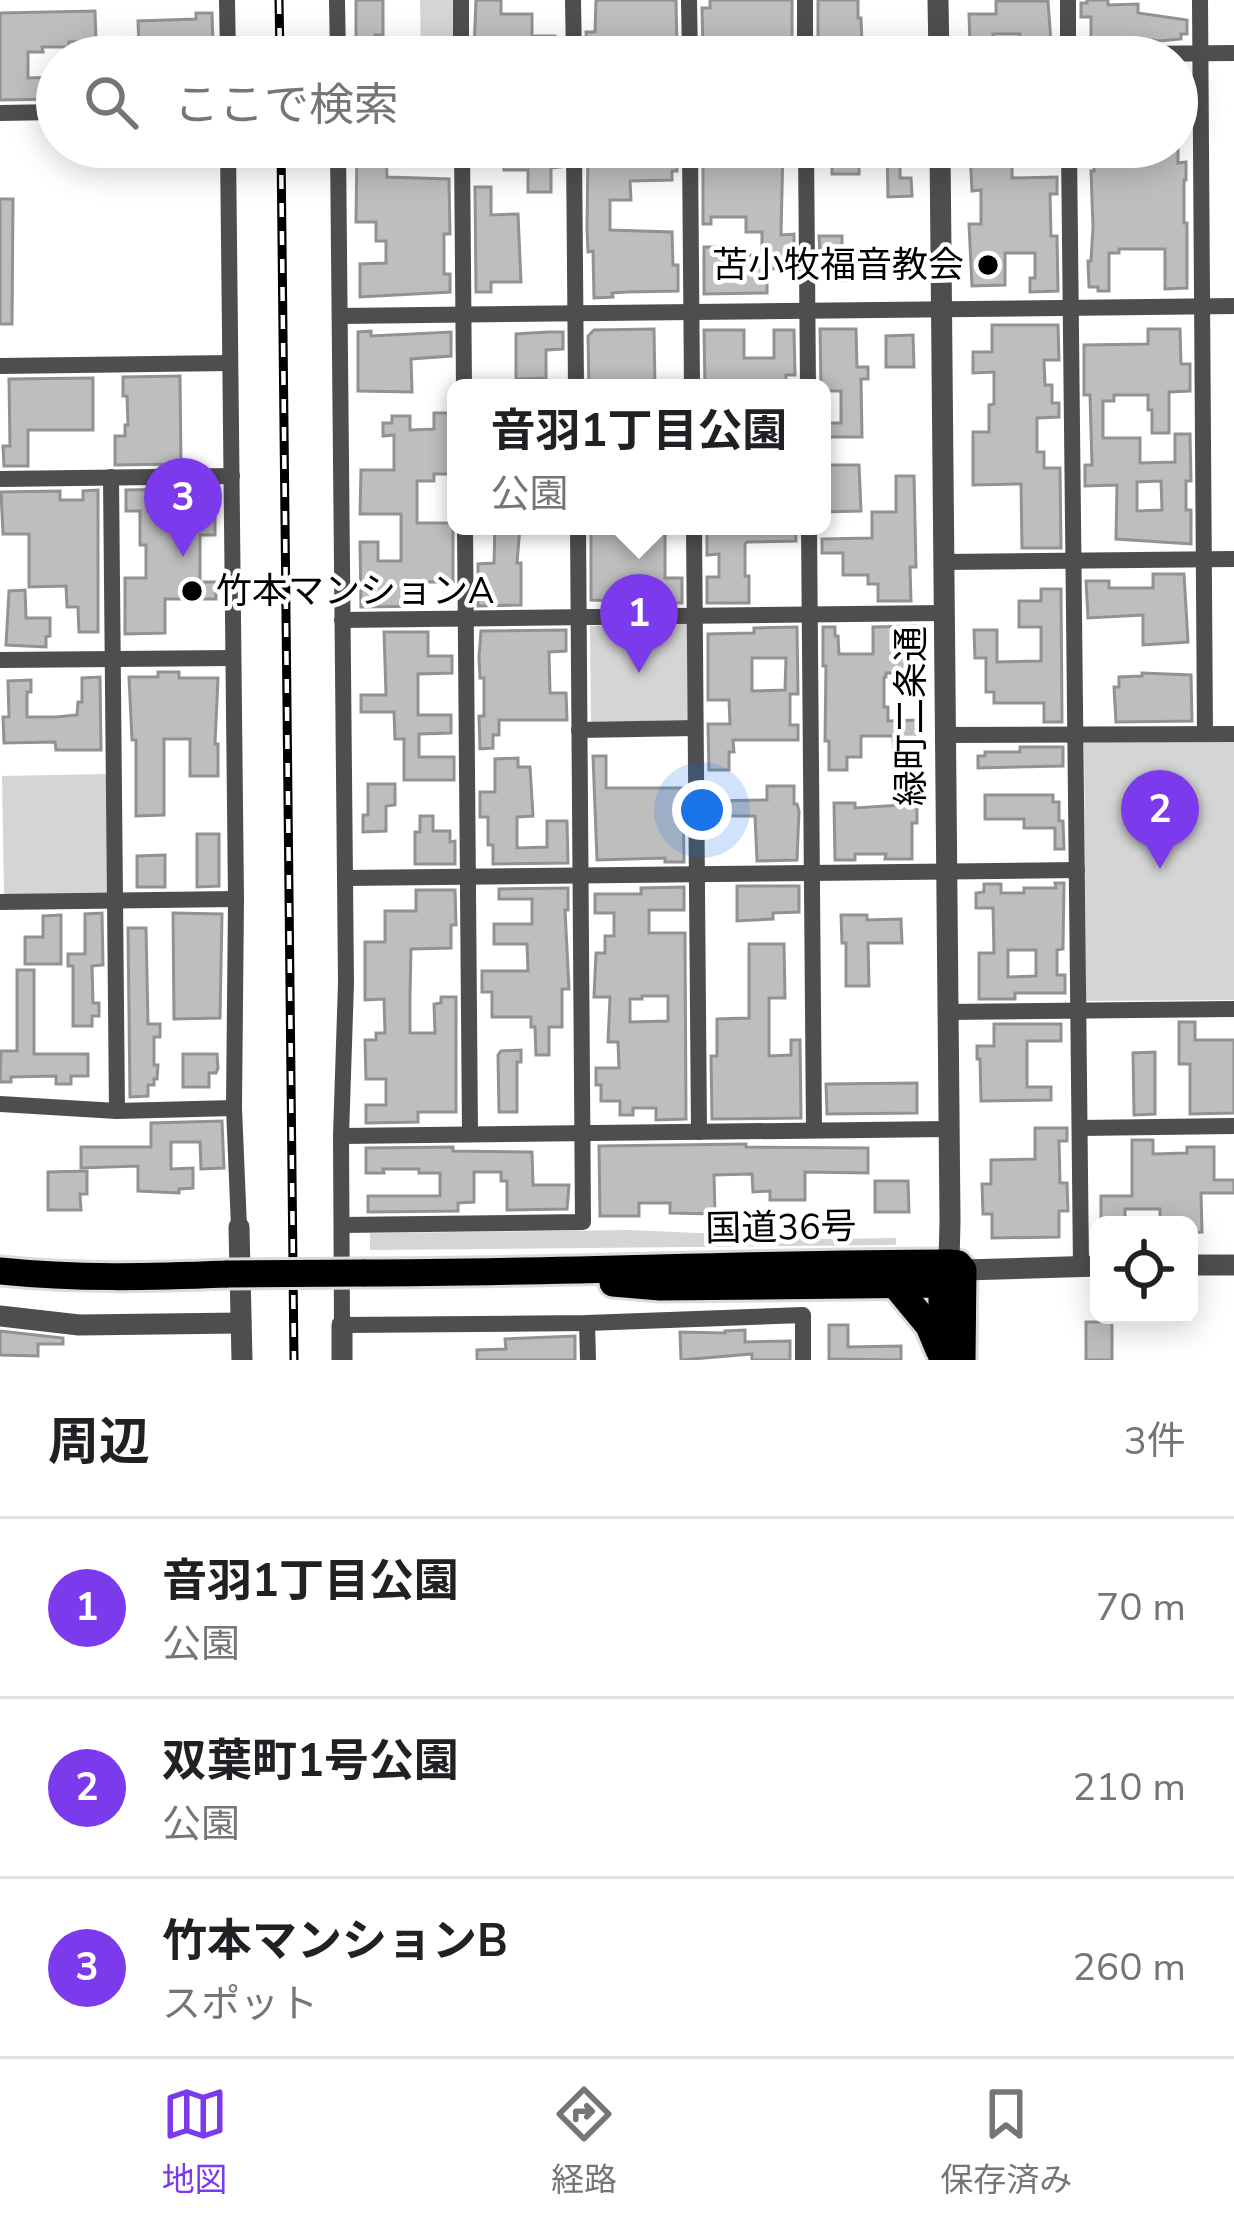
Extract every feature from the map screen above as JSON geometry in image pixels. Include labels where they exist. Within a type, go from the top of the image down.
[{"type":"highway","name":"国道36号","points":[[0,1271],[130,1277],[508,1273],[662,1266],[951,1272]]},
{"type":"highway","name":"国道36号","points":[[508,1273],[660,1287],[895,1285],[951,1272]]},
{"type":"highway","points":[[942,1360],[951,1272]]},
{"type":"highway","points":[[951,1272],[962,1360]]},
{"type":"highway","points":[[895,1285],[929,1326],[942,1360]]},
{"type":"street","points":[[227,0],[228,36]]},
{"type":"street","points":[[337,0],[338,36]]},
{"type":"street","points":[[461,0],[461,36]]},
{"type":"street","points":[[573,0],[574,36]]},
{"type":"street","points":[[689,0],[690,36]]},
{"type":"street","points":[[805,0],[805,36]]},
{"type":"street","points":[[938,0],[939,36]]},
{"type":"street","points":[[1068,0],[1068,36]]},
{"type":"street","points":[[1200,0],[1205,734]]},
{"type":"street","points":[[1200,53],[1234,53]]},
{"type":"street","points":[[0,113],[36,112]]},
{"type":"street","points":[[228,168],[235,1108],[242,1360]]},
{"type":"street","points":[[338,168],[346,983],[342,1360]]},
{"type":"street","points":[[462,168],[464,379]]},
{"type":"street","points":[[574,168],[576,379]]},
{"type":"street","points":[[690,168],[692,379]]},
{"type":"street","points":[[806,168],[808,379]]},
{"type":"street","name":"緑町二条通","points":[[940,168],[951,1272]]},
{"type":"street","points":[[951,1272],[1090,1266],[1080,1128],[1069,168]]},
{"type":"street","points":[[340,316],[1234,306]]},
{"type":"street","points":[[0,366],[230,363]]},
{"type":"street","points":[[0,478],[232,476]]},
{"type":"street","points":[[111,477],[117,1111]]},
{"type":"street","points":[[465,535],[470,1134]]},
{"type":"street","points":[[341,1225],[584,1222],[578,535]]},
{"type":"street","points":[[694,535],[699,1132]]},
{"type":"street","points":[[809,535],[814,1130]]},
{"type":"street","points":[[943,562],[1234,559]]},
{"type":"street","points":[[342,620],[943,613]]},
{"type":"street","points":[[0,661],[233,658]]},
{"type":"street","points":[[579,730],[695,728]]},
{"type":"street","points":[[944,736],[1234,734]]},
{"type":"street","points":[[345,878],[1077,870]]},
{"type":"street","points":[[0,902],[236,899]]},
{"type":"street","points":[[946,1012],[1234,1010]]},
{"type":"street","points":[[0,1104],[117,1111],[235,1108]]},
{"type":"street","points":[[1080,1128],[1234,1126]]},
{"type":"street","points":[[341,1136],[947,1129]]},
{"type":"street","points":[[1198,1265],[1234,1265]]},
{"type":"street","points":[[0,1316],[79,1325],[241,1323]]},
{"type":"street","points":[[342,1325],[803,1316],[803,1360]]},
{"type":"street","points":[[587,1323],[588,1360]]},
{"type":"shaded area","points":[[420,0],[455,0],[455,36],[421,36]]},
{"type":"shaded area","points":[[687,624],[689,720],[591,722],[590,626]]},
{"type":"shaded area","points":[[1234,738],[1234,1000],[1086,1001],[1084,739]]},
{"type":"shaded area","points":[[107,774],[108,893],[4,895],[2,776]]},
{"type":"shaded area","points":[[630,1230],[896,1238],[896,1245],[370,1250],[370,1233]]},
{"type":"building","points":[[356,0],[383,0],[383,35],[356,36]]},
{"type":"building","points":[[476,0],[501,0],[501,14],[532,14],[532,36],[475,36]]},
{"type":"building","points":[[596,0],[676,0],[677,36],[586,36],[586,32],[595,32]]},
{"type":"building","points":[[710,0],[792,0],[792,36],[703,36],[702,8],[710,8]]},
{"type":"building","points":[[818,0],[858,0],[862,36],[818,36]]},
{"type":"building","points":[[996,1],[1048,1],[1051,36],[970,36],[969,14],[996,14]]},
{"type":"building","points":[[1081,3],[1138,4],[1138,13],[1187,20],[1187,34],[1091,36],[1091,17],[1081,17]]},
{"type":"building","points":[[95,11],[96,36],[36,36],[36,52],[28,52],[28,78],[36,78],[36,99],[0,100],[0,13]]},
{"type":"building","points":[[196,13],[212,13],[213,36],[139,36],[138,21],[196,19]]},
{"type":"building","points":[[357,168],[387,168],[387,177],[449,179],[450,234],[444,234],[444,274],[450,274],[450,292],[360,297],[360,264],[386,263],[386,241],[376,241],[376,222],[356,222]]},
{"type":"building","points":[[551,168],[551,192],[528,192],[528,170],[504,170]]},
{"type":"building","points":[[588,168],[677,168],[672,180],[630,181],[631,200],[610,200],[610,230],[672,232],[678,291],[594,298],[593,251],[588,252]]},
{"type":"building","points":[[703,168],[783,168],[781,235],[794,234],[794,268],[767,269],[767,293],[704,294],[704,247],[729,247],[729,255],[762,255],[762,232],[746,232],[746,217],[711,217],[711,224],[703,224]]},
{"type":"building","points":[[832,168],[859,168],[859,174],[832,174]]},
{"type":"building","points":[[887,168],[900,168],[900,178],[911,178],[912,196],[888,197]]},
{"type":"building","points":[[971,168],[1012,168],[1012,178],[1057,177],[1057,194],[1050,194],[1058,291],[1030,292],[1035,253],[1005,253],[1005,285],[972,286],[969,224],[981,224],[981,190],[972,191]]},
{"type":"building","points":[[1186,168],[1187,288],[1165,289],[1165,249],[1109,253],[1109,291],[1089,287],[1094,171]]},
{"type":"building","points":[[475,187],[491,187],[491,215],[518,214],[521,282],[491,282],[491,292],[476,292]]},
{"type":"building","points":[[0,199],[13,199],[12,324],[0,324]]},
{"type":"building","points":[[819,236],[842,236],[842,259],[851,258],[851,281],[825,282]]},
{"type":"building","points":[[992,325],[1058,325],[1059,360],[1044,360],[1045,385],[1052,385],[1052,403],[1059,403],[1059,417],[1037,418],[1037,452],[1044,452],[1044,468],[1060,468],[1061,548],[1022,548],[1021,484],[973,485],[973,432],[989,432],[994,372],[973,373],[973,352],[992,352]]},
{"type":"building","points":[[654,329],[655,379],[589,379],[588,336],[594,330]]},
{"type":"building","points":[[820,329],[856,329],[857,367],[868,367],[868,379],[861,379],[862,437],[831,437],[831,423],[841,423],[841,391],[831,391],[831,379],[821,379]]},
{"type":"building","points":[[1148,329],[1180,329],[1181,364],[1190,364],[1190,391],[1169,392],[1169,433],[1152,433],[1148,395],[1114,395],[1114,401],[1103,401],[1103,438],[1140,438],[1140,463],[1175,462],[1175,434],[1190,434],[1186,510],[1191,510],[1191,544],[1116,539],[1117,485],[1085,486],[1085,465],[1092,465],[1084,345],[1148,344]],"holes":[[[1161,481],[1162,510],[1137,511],[1137,482]]]},
{"type":"building","points":[[704,330],[744,330],[744,358],[774,358],[774,330],[794,330],[795,375],[705,379]]},
{"type":"building","points":[[371,331],[371,336],[451,332],[451,356],[411,359],[412,392],[358,391],[358,332]]},
{"type":"building","points":[[563,332],[563,349],[546,350],[546,378],[516,379],[516,334]]},
{"type":"building","points":[[913,335],[914,367],[886,367],[886,336]]},
{"type":"building","points":[[180,376],[181,464],[115,465],[115,436],[125,436],[128,425],[123,377]]},
{"type":"building","points":[[93,378],[93,430],[28,430],[28,466],[4,466],[3,446],[10,446],[9,379]]},
{"type":"building","points":[[434,413],[447,413],[447,474],[434,474],[434,481],[417,481],[417,523],[447,523],[447,535],[453,535],[453,582],[425,582],[426,606],[361,607],[360,542],[378,542],[378,561],[401,561],[401,514],[360,514],[361,470],[394,470],[394,435],[383,436],[383,423],[392,423],[392,416],[410,416],[410,430],[434,429]]},
{"type":"building","points":[[831,465],[859,465],[861,511],[831,512]]},
{"type":"building","points":[[896,476],[914,476],[916,567],[910,567],[911,601],[878,601],[878,584],[868,584],[868,575],[843,575],[843,553],[822,553],[822,539],[872,538],[872,512],[896,512]]},
{"type":"building","points":[[188,489],[188,511],[215,511],[215,535],[200,535],[200,582],[216,582],[216,599],[165,599],[165,633],[125,634],[125,578],[146,578],[140,511],[126,511],[126,490]]},
{"type":"building","points":[[98,490],[98,632],[79,632],[78,607],[67,607],[66,586],[29,587],[29,534],[3,534],[1,492],[60,491],[60,500],[83,500],[83,491]]},
{"type":"building","points":[[495,535],[519,535],[521,605],[478,606],[478,564],[494,563]]},
{"type":"building","points":[[591,535],[665,535],[665,578],[682,578],[682,603],[591,600]]},
{"type":"building","points":[[707,535],[796,535],[796,541],[745,544],[749,603],[707,603],[707,577],[719,577],[719,554],[707,555]]},
{"type":"building","points":[[1153,574],[1184,574],[1188,642],[1143,645],[1143,615],[1088,618],[1086,581],[1109,581],[1109,588],[1153,588]]},
{"type":"building","points":[[1041,589],[1061,589],[1062,722],[1044,722],[1044,703],[994,703],[994,692],[986,692],[986,658],[975,658],[974,630],[997,630],[997,662],[1041,661],[1041,627],[1019,627],[1019,601],[1041,601]]},
{"type":"building","points":[[25,590],[26,618],[50,618],[46,647],[6,645],[9,591]]},
{"type":"building","points":[[916,626],[917,673],[886,673],[884,677],[888,721],[917,720],[915,776],[895,777],[893,736],[861,736],[861,757],[847,757],[847,770],[829,770],[823,627],[835,627],[839,654],[873,654],[873,627]]},
{"type":"building","points":[[797,627],[798,694],[790,694],[790,725],[798,725],[798,740],[733,740],[729,770],[709,770],[708,724],[730,724],[729,700],[708,700],[708,634],[754,633],[754,628]],"holes":[[[752,658],[786,658],[785,690],[752,691]]]},
{"type":"building","points":[[566,630],[566,651],[549,652],[550,693],[566,693],[567,720],[499,720],[493,748],[480,749],[479,716],[484,716],[481,631]]},
{"type":"building","points":[[384,632],[428,632],[428,656],[452,656],[452,673],[418,674],[418,715],[451,715],[451,733],[419,734],[419,757],[454,757],[454,780],[404,780],[404,739],[395,739],[394,712],[361,712],[361,695],[386,695]]},
{"type":"building","points":[[158,672],[179,672],[179,678],[218,678],[218,776],[190,776],[190,739],[164,739],[164,815],[136,816],[136,740],[132,740],[129,677],[158,677]]},
{"type":"building","points":[[1191,675],[1192,721],[1116,722],[1114,687],[1119,687],[1119,677]]},
{"type":"building","points":[[100,677],[101,750],[56,750],[55,742],[4,743],[8,681],[31,680],[27,717],[56,717],[77,715],[82,678]]},
{"type":"building","points":[[1020,747],[1063,747],[1063,766],[978,768],[978,756],[985,752],[1020,752]]},
{"type":"building","points":[[593,756],[606,756],[606,788],[683,788],[684,862],[597,860]]},
{"type":"building","points":[[518,758],[518,767],[530,767],[533,816],[517,817],[517,848],[547,847],[547,821],[567,821],[568,863],[493,864],[488,817],[480,817],[480,792],[495,792],[495,759]]},
{"type":"building","points":[[368,784],[395,784],[395,805],[386,806],[386,831],[363,832]]},
{"type":"building","points":[[767,786],[794,786],[799,811],[797,860],[757,861],[755,816],[709,816],[709,801],[767,800]]},
{"type":"building","points":[[985,795],[1053,795],[1053,802],[1059,802],[1059,821],[1063,821],[1064,849],[1055,849],[1055,828],[1024,828],[1024,819],[985,819]]},
{"type":"building","points":[[834,803],[855,803],[855,808],[917,804],[912,859],[855,854],[855,860],[835,860]]},
{"type":"building","points":[[420,816],[433,816],[433,831],[450,831],[455,864],[415,864]]},
{"type":"building","points":[[197,834],[219,834],[219,886],[197,887]]},
{"type":"building","points":[[165,855],[165,887],[137,887],[137,856]]},
{"type":"building","points":[[1055,883],[1064,883],[1063,949],[1057,950],[1057,975],[1065,975],[1065,993],[979,999],[979,953],[994,953],[993,908],[976,908],[976,893],[984,892],[984,884],[1001,884],[1001,893],[1056,888]],"holes":[[[1008,950],[1036,950],[1036,976],[1008,977]]]},
{"type":"building","points":[[737,886],[799,886],[799,912],[737,921]]},
{"type":"building","points":[[684,887],[684,910],[649,910],[649,933],[685,933],[686,1119],[656,1120],[656,1108],[633,1108],[633,1115],[620,1115],[620,1101],[601,1101],[601,1085],[596,1085],[596,1068],[619,1068],[618,1042],[608,1042],[610,997],[594,997],[596,953],[605,953],[605,936],[614,936],[614,913],[595,913],[595,894],[641,894],[641,888]],"holes":[[[668,996],[668,1021],[630,1022],[630,999]]]},
{"type":"building","points":[[568,888],[569,989],[562,989],[562,1027],[549,1027],[549,1055],[536,1055],[531,1017],[492,1017],[492,992],[482,992],[482,971],[528,971],[527,944],[494,944],[494,924],[532,924],[532,899],[499,899],[499,889]]},
{"type":"building","points":[[416,890],[455,890],[451,948],[411,949],[410,1033],[435,1033],[434,1004],[441,1003],[441,997],[456,997],[456,1112],[418,1112],[418,1122],[366,1123],[366,1105],[386,1105],[386,1079],[366,1079],[365,1040],[376,1040],[376,1033],[385,1033],[384,999],[365,1000],[365,942],[385,942],[385,911],[416,911]]},
{"type":"building","points":[[102,913],[103,965],[92,966],[93,1003],[99,1003],[99,1016],[92,1016],[92,1026],[73,1026],[73,966],[68,966],[68,954],[85,954],[85,914]]},
{"type":"building","points":[[173,913],[222,914],[220,1018],[174,1019]]},
{"type":"building","points":[[61,915],[61,964],[25,964],[25,937],[43,937],[43,916]]},
{"type":"building","points":[[841,915],[901,919],[902,943],[868,943],[869,986],[846,986]]},
{"type":"building","points":[[128,928],[146,928],[148,1024],[160,1024],[160,1037],[154,1037],[157,1079],[148,1085],[148,1096],[130,1097]]},
{"type":"building","points":[[749,944],[784,944],[785,998],[769,998],[769,1056],[791,1055],[791,1040],[800,1040],[801,1118],[712,1119],[711,1056],[717,1056],[717,1019],[749,1018]]},
{"type":"building","points":[[17,970],[34,970],[34,1054],[88,1054],[88,1076],[71,1076],[71,1084],[56,1084],[56,1076],[11,1077],[11,1082],[0,1082],[1,1051],[17,1051]]},
{"type":"building","points":[[1179,1022],[1195,1022],[1195,1040],[1234,1040],[1234,1113],[1190,1114],[1190,1064],[1179,1064]]},
{"type":"building","points":[[994,1024],[1061,1024],[1061,1041],[1027,1041],[1027,1087],[1051,1087],[1051,1100],[981,1101],[977,1046],[994,1046]]},
{"type":"building","points":[[521,1050],[517,1112],[499,1112],[498,1055]]},
{"type":"building","points":[[1155,1052],[1155,1114],[1134,1115],[1133,1053]]},
{"type":"building","points":[[183,1054],[217,1054],[218,1068],[209,1073],[209,1087],[183,1087]]},
{"type":"building","points":[[917,1083],[917,1113],[827,1114],[826,1084]]},
{"type":"building","points":[[222,1121],[224,1168],[201,1169],[200,1142],[171,1142],[171,1169],[193,1168],[193,1188],[179,1189],[179,1193],[138,1191],[138,1166],[81,1168],[81,1147],[151,1147],[151,1123]]},
{"type":"building","points":[[1035,1128],[1067,1128],[1067,1141],[1059,1141],[1060,1183],[1067,1183],[1068,1211],[1059,1211],[1059,1237],[992,1238],[992,1214],[983,1214],[982,1184],[991,1184],[991,1160],[1035,1159]]},
{"type":"building","points":[[1132,1140],[1153,1140],[1153,1154],[1214,1147],[1214,1180],[1234,1180],[1234,1193],[1201,1193],[1202,1232],[1198,1232],[1198,1216],[1160,1216],[1160,1209],[1125,1209],[1125,1216],[1101,1216],[1101,1196],[1132,1196]]},
{"type":"building","points":[[599,1146],[868,1148],[868,1173],[805,1172],[805,1200],[770,1200],[770,1191],[753,1192],[752,1174],[714,1175],[715,1214],[670,1213],[670,1203],[639,1203],[639,1216],[600,1216]]},
{"type":"building","points":[[453,1147],[453,1151],[532,1152],[533,1185],[569,1185],[567,1209],[507,1210],[507,1181],[501,1181],[501,1172],[474,1172],[474,1202],[458,1203],[458,1211],[368,1212],[368,1196],[440,1196],[440,1173],[383,1169],[384,1173],[366,1173],[366,1148]]},
{"type":"building","points":[[87,1171],[81,1210],[48,1210],[48,1172]]},
{"type":"building","points":[[875,1181],[908,1181],[909,1212],[875,1212]]},
{"type":"building","points":[[1086,1322],[1112,1324],[1112,1360],[1086,1360]]},
{"type":"building","points":[[829,1325],[848,1325],[848,1347],[901,1346],[901,1360],[829,1359]]},
{"type":"building","points":[[745,1330],[745,1342],[790,1341],[790,1360],[752,1360],[752,1354],[681,1360],[680,1332]]},
{"type":"building","points":[[0,1331],[63,1338],[63,1344],[38,1344],[38,1356],[0,1355]]},
{"type":"building","points":[[575,1336],[575,1360],[477,1360],[477,1350],[506,1349],[505,1339]]},
{"type":"railway","points":[[279,0],[280,36]]},
{"type":"railway","points":[[281,168],[294,1360]]},
{"type":"place","name":"苫小牧福音教会","points":[[988,265]]},
{"type":"place","name":"竹本マンションB","points":[[183,557]]},
{"type":"place","name":"竹本マンションA","points":[[192,591]]},
{"type":"place","name":"音羽1丁目公園","points":[[639,673]]},
{"type":"place","name":"双葉町1号公園","points":[[1160,869]]}]
